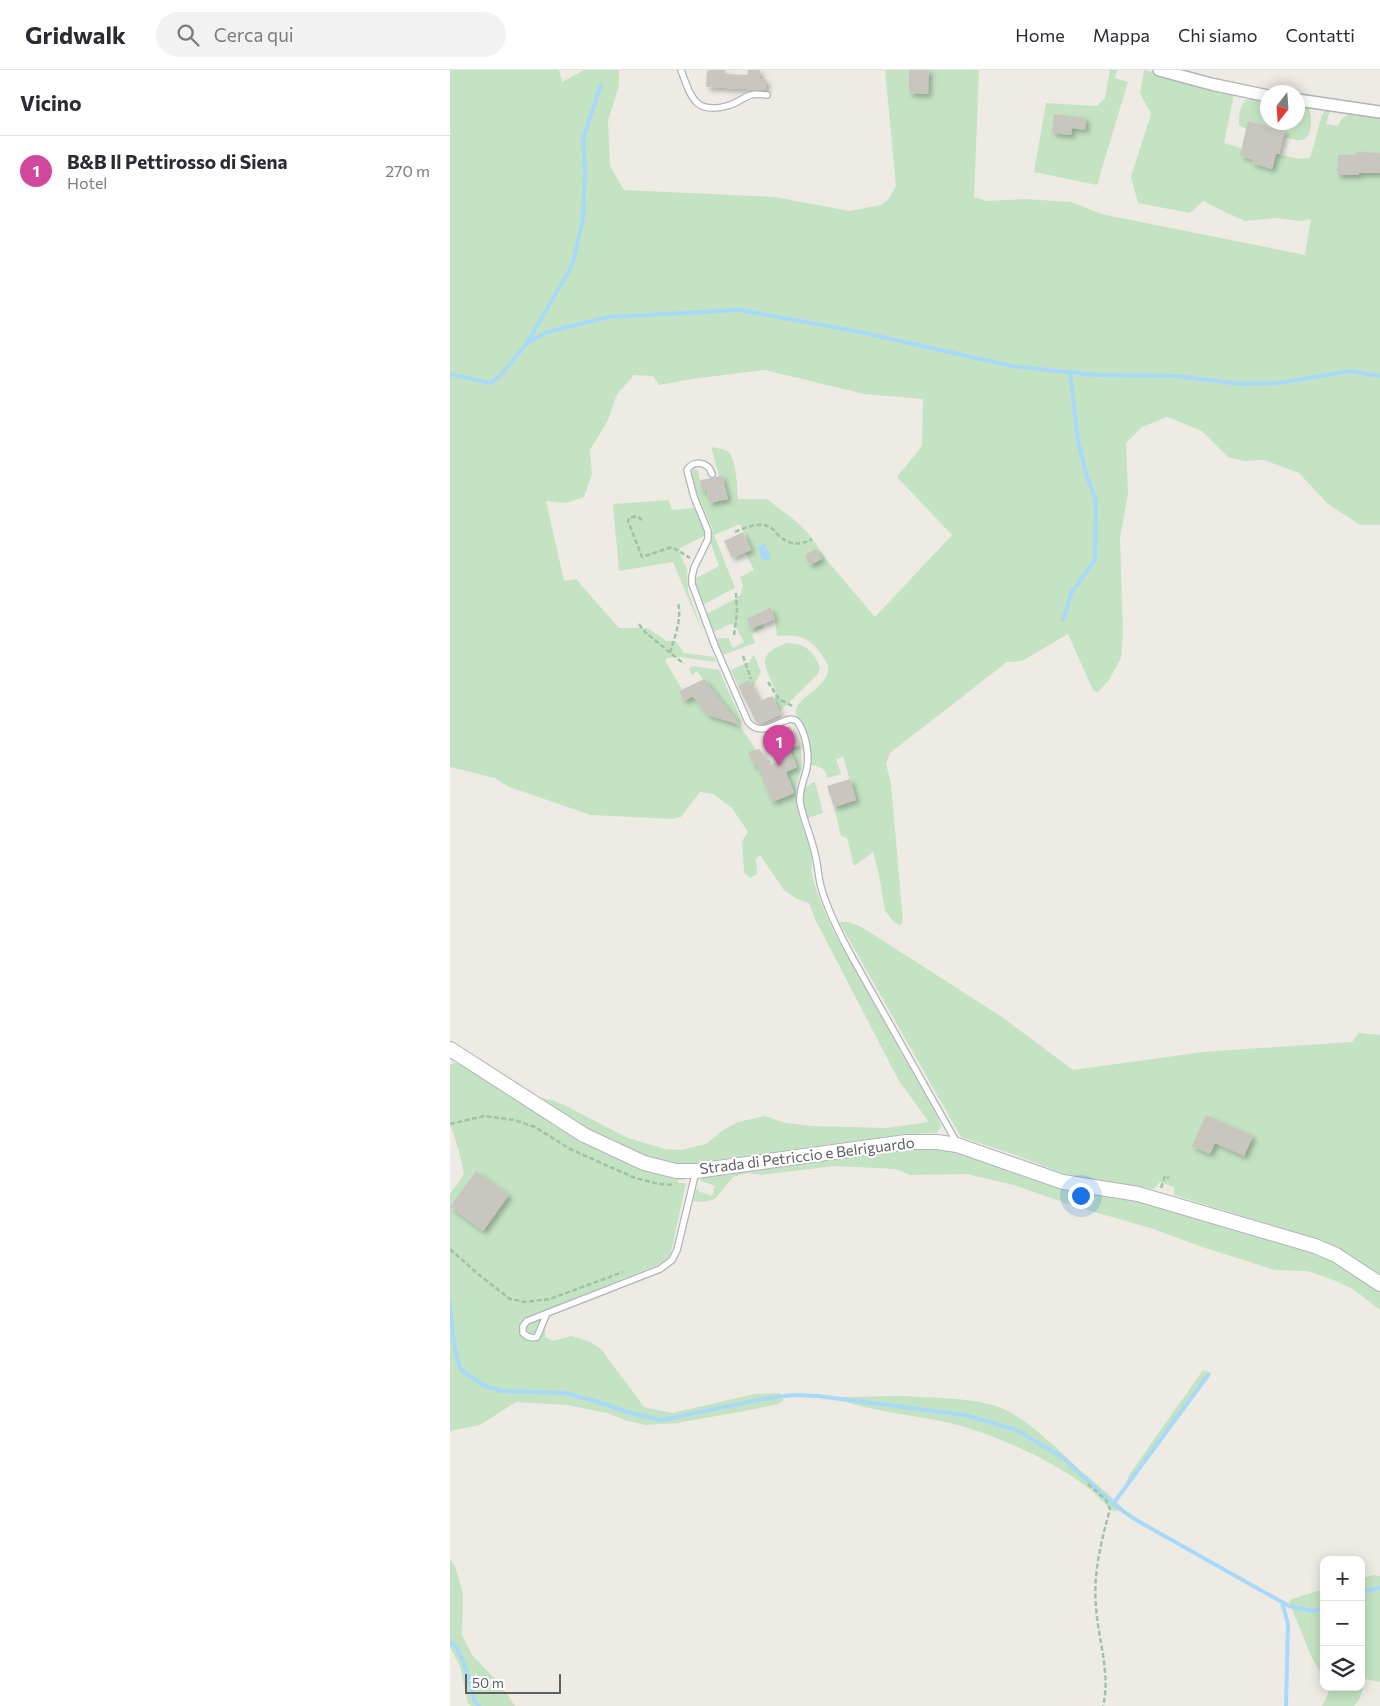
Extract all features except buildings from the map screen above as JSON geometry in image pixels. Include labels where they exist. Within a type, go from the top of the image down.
[{"type":"street","points":[[1159,70],[1260,94]]},
{"type":"street","points":[[1305,101],[1380,112]]},
{"type":"street","name":"Strada di Petriccio e Belriguardo","points":[[450,1049],[584,1135],[644,1163],[676,1170],[696,1171],[906,1142],[938,1142],[958,1145],[1063,1182],[1138,1194],[1314,1246],[1336,1255],[1380,1284]]},
{"type":"lane","points":[[681,70],[689,93],[698,105],[711,109],[729,106],[752,94],[767,95]]},
{"type":"lane","points":[[712,474],[710,469],[704,464],[699,463],[692,465],[687,470],[694,497],[708,531],[708,539],[696,562],[692,577],[695,595],[714,646],[748,722],[753,728],[758,730],[789,719],[798,723],[806,744],[808,764],[800,790],[800,801],[816,856],[821,889],[836,928],[958,1145]]},
{"type":"lane","points":[[547,1313],[536,1337],[527,1337],[523,1333],[523,1326],[527,1321],[547,1313],[660,1268],[672,1260],[677,1250],[696,1171]]},
{"type":"path","points":[[642,520],[637,516],[633,516],[628,521],[642,557],[672,547],[680,550],[696,562]]},
{"type":"path","points":[[735,532],[748,526],[772,526],[778,535],[793,544],[802,544],[812,540]]},
{"type":"path","points":[[734,635],[737,613],[736,593]]},
{"type":"path","points":[[670,653],[679,627],[680,611],[678,602]]},
{"type":"path","points":[[639,624],[645,632],[684,664]]},
{"type":"path","points":[[743,656],[752,680]]},
{"type":"path","points":[[768,682],[779,699],[794,707]]},
{"type":"path","points":[[450,1124],[484,1116],[514,1120],[535,1127],[570,1149],[635,1178],[660,1184],[692,1187]]},
{"type":"path","points":[[1165,1191],[1160,1189],[1164,1176],[1170,1178]]},
{"type":"path","points":[[450,1250],[510,1299],[526,1302],[550,1299],[625,1271]]},
{"type":"path","points":[[1088,1484],[1106,1500],[1110,1509],[1095,1571],[1096,1606],[1105,1675],[1103,1706]]},
{"type":"green space","points":[[450,70],[559,70],[562,82],[584,70],[619,70],[619,85],[608,121],[610,166],[624,190],[775,197],[849,211],[881,205],[888,200],[896,186],[885,70],[979,70],[974,197],[987,201],[1026,199],[1071,202],[1101,214],[1305,255],[1311,219],[1302,221],[1276,218],[1245,221],[1203,201],[1190,213],[1138,203],[1131,177],[1151,114],[1140,93],[1144,70],[1234,94],[1224,143],[1241,148],[1241,152],[1245,153],[1244,157],[1253,160],[1253,163],[1272,169],[1276,154],[1299,159],[1309,158],[1322,115],[1326,110],[1330,110],[1326,124],[1338,126],[1341,120],[1350,114],[1356,113],[1380,117],[1380,525],[1360,525],[1328,504],[1299,473],[1264,460],[1244,461],[1228,457],[1202,431],[1167,417],[1142,427],[1126,443],[1128,493],[1120,538],[1123,634],[1121,658],[1109,680],[1098,692],[1093,690],[1068,634],[1022,661],[1007,662],[890,753],[886,764],[891,783],[903,922],[900,925],[894,922],[885,911],[873,852],[854,866],[847,838],[841,836],[834,807],[856,800],[843,757],[836,759],[841,774],[828,778],[822,768],[811,765],[807,735],[803,724],[796,715],[800,702],[826,678],[828,665],[825,660],[809,641],[792,636],[777,636],[775,619],[769,607],[758,613],[764,628],[752,634],[755,643],[723,655],[716,638],[728,638],[733,648],[744,642],[735,625],[730,624],[714,632],[706,614],[740,595],[743,586],[740,577],[754,570],[745,552],[751,549],[740,524],[714,535],[735,588],[702,605],[695,585],[696,578],[719,566],[709,539],[713,531],[694,487],[691,472],[694,469],[698,471],[702,491],[707,490],[710,503],[727,499],[722,475],[719,476],[711,447],[727,451],[735,466],[738,499],[767,499],[797,522],[809,534],[825,558],[875,617],[952,535],[897,477],[922,446],[923,399],[864,394],[765,370],[659,385],[653,376],[634,375],[617,394],[608,420],[590,450],[592,474],[584,497],[566,503],[546,501],[564,581],[576,579],[619,628],[647,628],[667,641],[676,641],[684,653],[714,657],[716,662],[680,657],[667,658],[665,661],[682,689],[679,691],[684,701],[691,697],[694,698],[708,715],[729,721],[733,717],[697,671],[692,675],[689,668],[694,666],[719,670],[742,721],[740,726],[756,750],[749,752],[754,766],[769,760],[773,771],[772,802],[794,793],[786,772],[796,767],[789,749],[799,745],[802,761],[796,798],[800,819],[811,854],[812,874],[817,893],[843,949],[938,1118],[941,1127],[937,1133],[906,1134],[689,1164],[677,1164],[658,1161],[622,1148],[587,1129],[539,1098],[553,1100],[628,1138],[665,1149],[682,1150],[706,1144],[722,1131],[738,1122],[765,1116],[786,1123],[811,1126],[887,1128],[929,1122],[899,1081],[815,919],[809,903],[795,898],[784,890],[760,855],[756,859],[757,874],[750,878],[744,872],[742,841],[748,832],[732,808],[713,794],[700,792],[681,817],[672,819],[591,815],[509,787],[495,778],[450,767]]},
{"type":"green space","points":[[1110,70],[1117,70],[1115,78],[1128,82],[1097,185],[1034,172],[1046,103],[1097,106],[1105,98]]},
{"type":"green space","points":[[1251,97],[1260,99],[1260,124],[1249,121],[1246,129],[1239,125],[1242,105]]},
{"type":"green space","points":[[1305,108],[1309,109],[1311,128],[1308,136],[1300,140],[1284,137],[1285,130],[1305,130]]},
{"type":"green space","points":[[669,500],[672,510],[694,508],[704,528],[704,536],[680,548],[679,552],[687,569],[688,591],[705,638],[673,562],[619,571],[613,504]]},
{"type":"green space","points":[[787,643],[799,645],[809,650],[815,657],[820,669],[817,675],[780,711],[774,699],[776,692],[768,675],[765,662],[766,656],[770,652]]},
{"type":"green space","points":[[754,655],[761,672],[753,687],[749,680],[738,686],[731,670],[749,662]]},
{"type":"green space","points":[[815,782],[823,813],[808,818],[803,797],[806,788]]},
{"type":"green space","points":[[839,922],[848,922],[860,926],[1002,1017],[1073,1070],[1203,1052],[1352,1042],[1359,1033],[1380,1035],[1380,1277],[1338,1249],[1312,1238],[1174,1195],[1174,1187],[1160,1182],[1154,1189],[1079,1177],[1062,1173],[961,1137]]},
{"type":"green space","points":[[454,1063],[462,1064],[550,1121],[686,1180],[678,1180],[678,1183],[686,1183],[670,1257],[660,1264],[546,1310],[545,1337],[553,1341],[571,1336],[590,1342],[601,1349],[644,1407],[672,1413],[755,1394],[780,1393],[784,1400],[778,1404],[750,1410],[677,1423],[646,1425],[627,1421],[607,1413],[567,1405],[516,1402],[480,1425],[450,1431],[450,1194],[464,1174],[450,1123],[450,1065]]},
{"type":"green space","points":[[935,1148],[963,1152],[1076,1190],[1162,1207],[1313,1252],[1348,1271],[1380,1293],[1380,1310],[1353,1289],[1307,1271],[1275,1270],[1202,1247],[1154,1229],[1077,1207],[1014,1185],[967,1174],[910,1175],[895,1169],[834,1166],[760,1175],[748,1173],[733,1177],[715,1199],[703,1202],[693,1201],[696,1189],[699,1188],[698,1191],[712,1196],[715,1186],[701,1181],[701,1177],[908,1149]]},
{"type":"green space","points":[[1203,1370],[1211,1373],[1210,1376],[1129,1486],[1126,1484],[1129,1475]]},
{"type":"green space","points":[[902,1396],[978,1402],[990,1404],[1011,1413],[1042,1435],[1124,1510],[1113,1511],[1073,1477],[1040,1458],[1004,1441],[950,1423],[842,1401],[843,1397]]},
{"type":"green space","points":[[450,1559],[455,1566],[463,1594],[462,1635],[472,1655],[501,1685],[515,1706],[471,1706],[468,1703],[460,1666],[450,1647]]},
{"type":"green space","points":[[1373,1575],[1380,1576],[1380,1682],[1366,1679],[1365,1682],[1365,1578]]},
{"type":"green space","points":[[1320,1590],[1320,1671],[1312,1658],[1289,1602],[1292,1599]]},
{"type":"green space","points":[[1328,1691],[1362,1691],[1359,1700],[1354,1706],[1322,1706]]},
{"type":"water","points":[[765,544],[771,559],[763,561],[758,547]]},
{"type":"waterway","points":[[528,341],[572,266],[583,219],[585,169],[583,138],[601,85]]},
{"type":"waterway","points":[[450,374],[490,383],[499,377],[528,342],[548,332],[608,317],[740,310],[860,332],[1012,366],[1096,375],[1177,376],[1240,384],[1279,383],[1350,371],[1380,376]]},
{"type":"waterway","points":[[1063,620],[1071,593],[1095,560],[1096,501],[1086,473],[1078,441],[1070,372]]},
{"type":"waterway","points":[[450,1303],[451,1317]]},
{"type":"waterway","points":[[451,1317],[460,1369],[483,1385],[501,1391],[565,1393],[630,1413],[662,1420],[768,1398],[794,1395],[818,1396],[965,1415],[1016,1430],[1062,1457],[1113,1504],[1136,1520],[1289,1606],[1312,1611],[1320,1609]]},
{"type":"waterway","points":[[1113,1504],[1208,1375]]},
{"type":"waterway","points":[[1365,1591],[1380,1588]]},
{"type":"waterway","points":[[1282,1602],[1288,1624],[1286,1706]]},
{"type":"waterway","points":[[450,1642],[455,1646],[463,1660],[475,1701],[479,1706]]},
{"type":"place","name":"B&B Il Pettirosso di Siena","points":[[779,766]]}]
